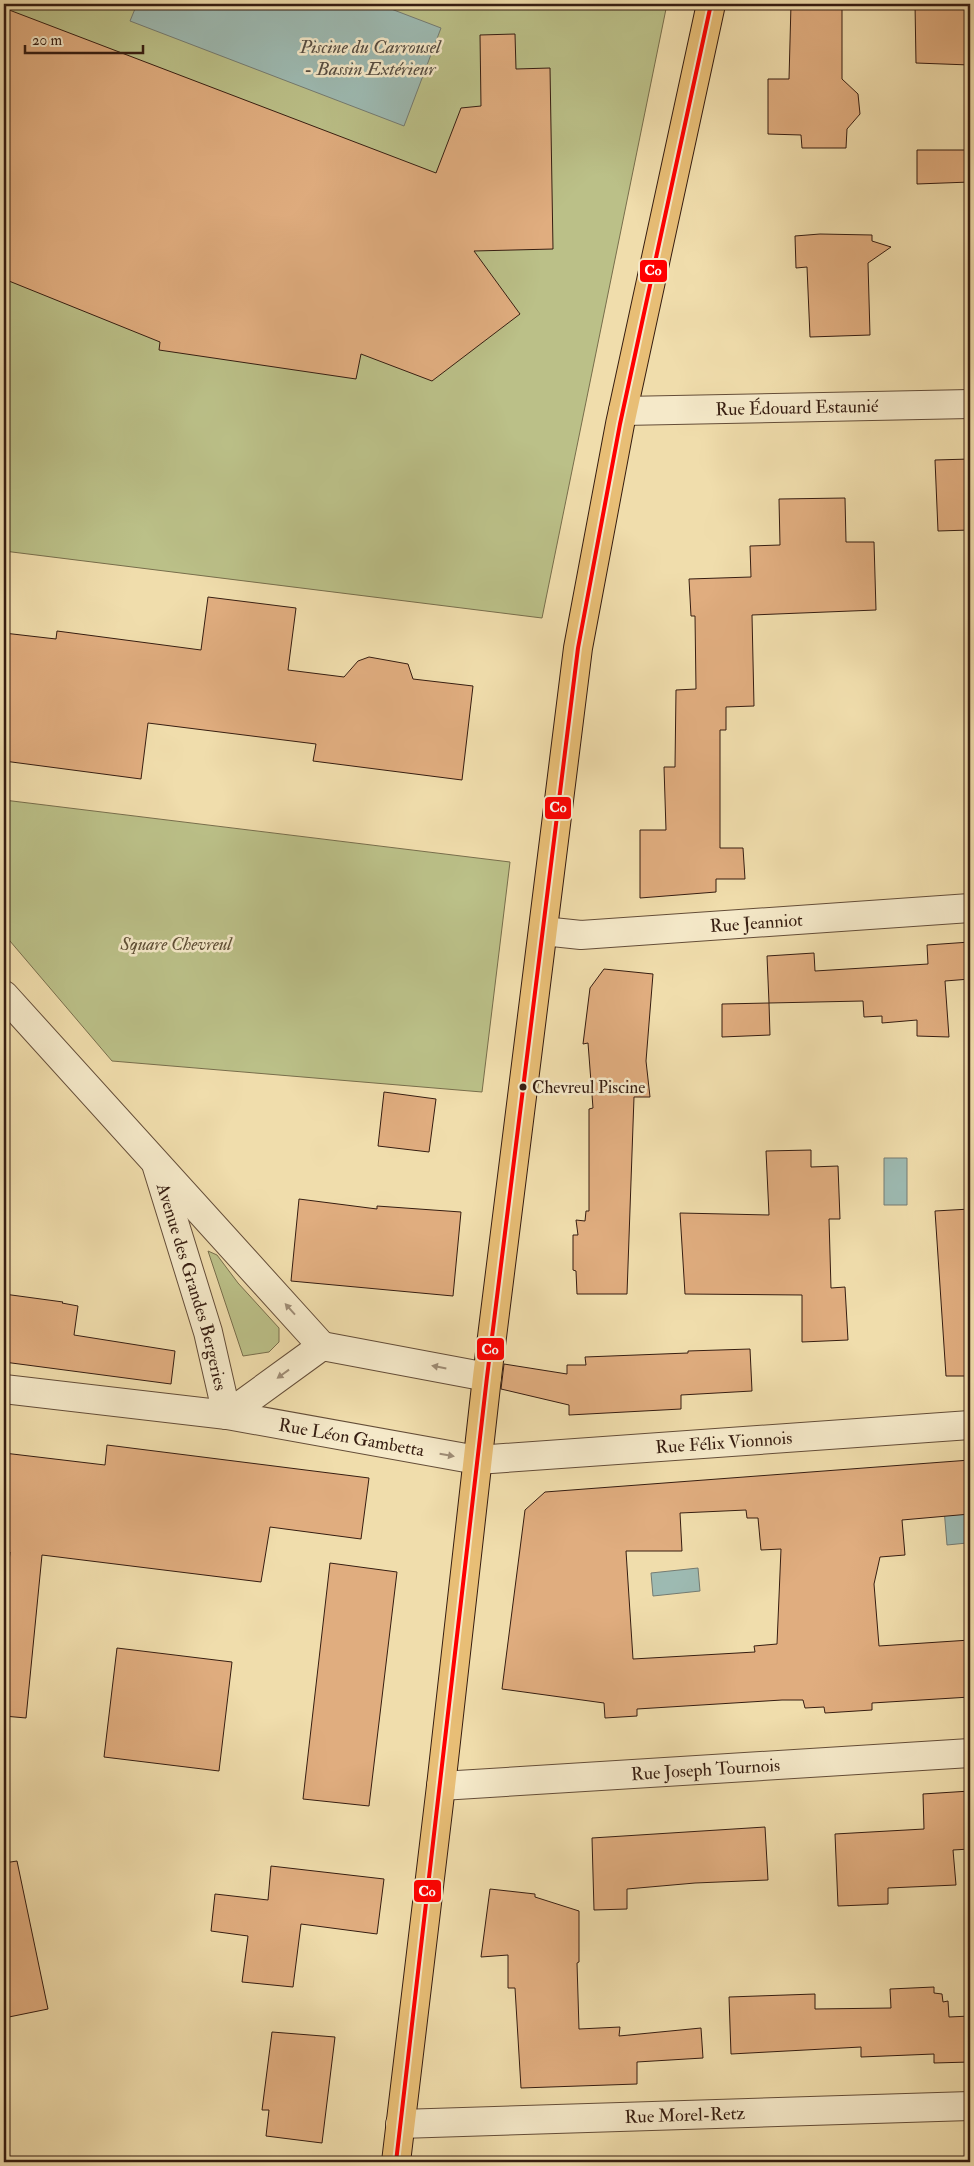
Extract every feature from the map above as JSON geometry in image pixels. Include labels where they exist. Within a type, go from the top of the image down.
[{"type":"main road","points":[[396,2162],[441,1786],[477,1460],[578,648],[623,411],[711,4]]},
{"type":"street","name":"Rue Édouard Estaunié","points":[[623,411],[970,404]]},
{"type":"street","name":"Rue Jeanniot","points":[[543,931],[581,935],[970,908]]},
{"type":"street","name":"Avenue des Grandes Bergeries","points":[[4,996],[322,1346]]},
{"type":"street","name":"Avenue des Grandes Bergeries","points":[[154,1159],[208,1332],[227,1416]]},
{"type":"street","points":[[227,1416],[322,1346],[487,1377]]},
{"type":"street","name":"Rue Léon Gambetta","points":[[4,1389],[227,1416],[477,1460]]},
{"type":"street","name":"Rue Félix Vionnois","points":[[477,1460],[970,1425]]},
{"type":"street","name":"Rue Joseph Tournois","points":[[441,1786],[970,1753]]},
{"type":"street","name":"Rue Morel-Retz","points":[[400,2124],[970,2106]]},
{"type":"green space","points":[[4,4],[667,4],[542,618],[4,551]]},
{"type":"green space","name":"Square Chevreul","points":[[4,800],[510,862],[482,1092],[112,1061],[4,934]]},
{"type":"green space","points":[[208,1251],[217,1255],[238,1283],[279,1328],[279,1342],[269,1352],[243,1356]]},
{"type":"water","name":"Piscine du Carrousel - Bassin Extérieur","points":[[137,4],[378,4],[441,28],[404,126],[130,21]]},
{"type":"water","points":[[884,1158],[907,1158],[907,1205],[884,1205]]},
{"type":"water","points":[[964,1495],[967,1543],[947,1545],[943,1496]]},
{"type":"water","points":[[698,1568],[700,1591],[653,1596],[651,1573]]},
{"type":"building","points":[[791,4],[842,4],[842,79],[858,94],[860,114],[847,129],[846,148],[802,148],[801,135],[768,134],[768,79],[789,79]]},
{"type":"building","points":[[915,4],[970,4],[970,65],[916,63]]},
{"type":"building","points":[[4,8],[436,173],[461,108],[481,106],[480,35],[515,34],[516,69],[550,68],[553,249],[474,251],[520,314],[432,381],[361,354],[356,379],[159,350],[160,342],[4,279]]},
{"type":"building","points":[[917,150],[970,150],[970,182],[917,184]]},
{"type":"building","points":[[820,234],[872,235],[872,241],[891,247],[868,263],[870,335],[810,337],[807,267],[796,268],[795,236]]},
{"type":"building","points":[[970,459],[970,530],[938,531],[935,460]]},
{"type":"building","points":[[845,498],[846,542],[874,542],[876,610],[752,615],[754,706],[726,707],[726,730],[720,730],[720,848],[743,848],[745,879],[716,879],[716,892],[640,898],[640,830],[666,830],[664,767],[675,767],[676,690],[696,689],[695,616],[691,616],[689,579],[751,577],[750,546],[780,545],[779,499]]},
{"type":"building","points":[[208,597],[296,608],[288,670],[344,677],[358,661],[369,657],[408,664],[413,679],[473,686],[462,780],[313,761],[316,744],[148,723],[141,779],[4,761],[4,633],[56,639],[57,631],[201,650]]},
{"type":"building","points":[[970,942],[970,979],[945,981],[949,1037],[917,1036],[917,1020],[882,1023],[882,1016],[864,1017],[863,1001],[769,1003],[767,956],[814,953],[815,971],[928,964],[927,945]]},
{"type":"building","points":[[604,969],[653,974],[646,1061],[650,1097],[634,1097],[627,1294],[577,1294],[576,1271],[573,1270],[573,1235],[578,1235],[576,1220],[585,1221],[586,1211],[589,1211],[589,1109],[593,1108],[588,1043],[583,1044],[590,988]]},
{"type":"building","points":[[769,1003],[770,1035],[722,1037],[722,1004]]},
{"type":"building","points":[[384,1092],[436,1099],[429,1152],[378,1146]]},
{"type":"building","points":[[811,1150],[811,1167],[838,1166],[840,1219],[829,1219],[831,1288],[845,1287],[848,1340],[802,1342],[802,1295],[685,1294],[680,1213],[769,1215],[766,1151]]},
{"type":"building","points":[[299,1199],[377,1209],[377,1206],[461,1212],[453,1296],[291,1281]]},
{"type":"building","points":[[970,1209],[970,1376],[946,1376],[935,1211]]},
{"type":"building","points":[[4,1294],[63,1302],[78,1306],[74,1335],[175,1351],[171,1384],[4,1362]]},
{"type":"building","points":[[750,1349],[752,1391],[681,1395],[681,1409],[569,1415],[569,1405],[501,1389],[504,1364],[567,1374],[567,1365],[586,1365],[585,1357]]},
{"type":"building","points":[[107,1445],[369,1478],[361,1539],[270,1527],[261,1582],[42,1555],[26,1718],[4,1716],[4,1614],[10,1552],[4,1552],[4,1453],[105,1465]]},
{"type":"building","points":[[970,1460],[970,1514],[902,1520],[905,1555],[880,1557],[874,1584],[879,1646],[970,1640],[970,1697],[872,1703],[872,1710],[825,1713],[824,1707],[805,1708],[803,1700],[782,1700],[637,1709],[637,1716],[605,1718],[604,1703],[502,1689],[525,1510],[545,1492]],"holes":[[[746,1510],[747,1518],[758,1518],[761,1550],[781,1549],[777,1644],[754,1646],[755,1652],[633,1659],[626,1551],[682,1551],[680,1513]]]},
{"type":"building","points":[[330,1563],[397,1572],[369,1806],[303,1799]]},
{"type":"building","points":[[117,1648],[232,1662],[219,1771],[104,1757]]},
{"type":"building","points":[[970,1791],[970,1849],[953,1850],[956,1885],[888,1888],[888,1904],[838,1906],[835,1834],[924,1829],[923,1794]]},
{"type":"building","points":[[765,1827],[768,1880],[695,1883],[627,1889],[627,1909],[594,1910],[592,1838]]},
{"type":"building","points":[[17,1861],[48,2009],[4,2018],[4,1863]]},
{"type":"building","points":[[271,1866],[384,1879],[377,1934],[301,1924],[293,1987],[242,1982],[248,1936],[211,1931],[215,1894],[268,1900]]},
{"type":"building","points":[[490,1889],[535,1894],[535,1897],[579,1911],[579,1962],[577,1963],[579,2029],[620,2027],[619,2036],[701,2028],[703,2058],[637,2062],[637,2084],[521,2088],[515,1988],[508,1988],[508,1955],[481,1957]]},
{"type":"building","points":[[934,1987],[934,1993],[942,1994],[943,2002],[948,2001],[949,2017],[970,2016],[970,2062],[934,2063],[934,2054],[861,2057],[861,2047],[731,2054],[729,1997],[815,1994],[815,2009],[891,2008],[890,1989]]},
{"type":"building","points":[[272,2032],[335,2037],[322,2143],[266,2136],[269,2110],[262,2110]]},
{"type":"transit line","name":"Co","points":[[396,2162],[487,1377],[578,648],[620,424],[711,4]]},
{"type":"place","name":"Chevreul Piscine","points":[[523,1087]]}]
